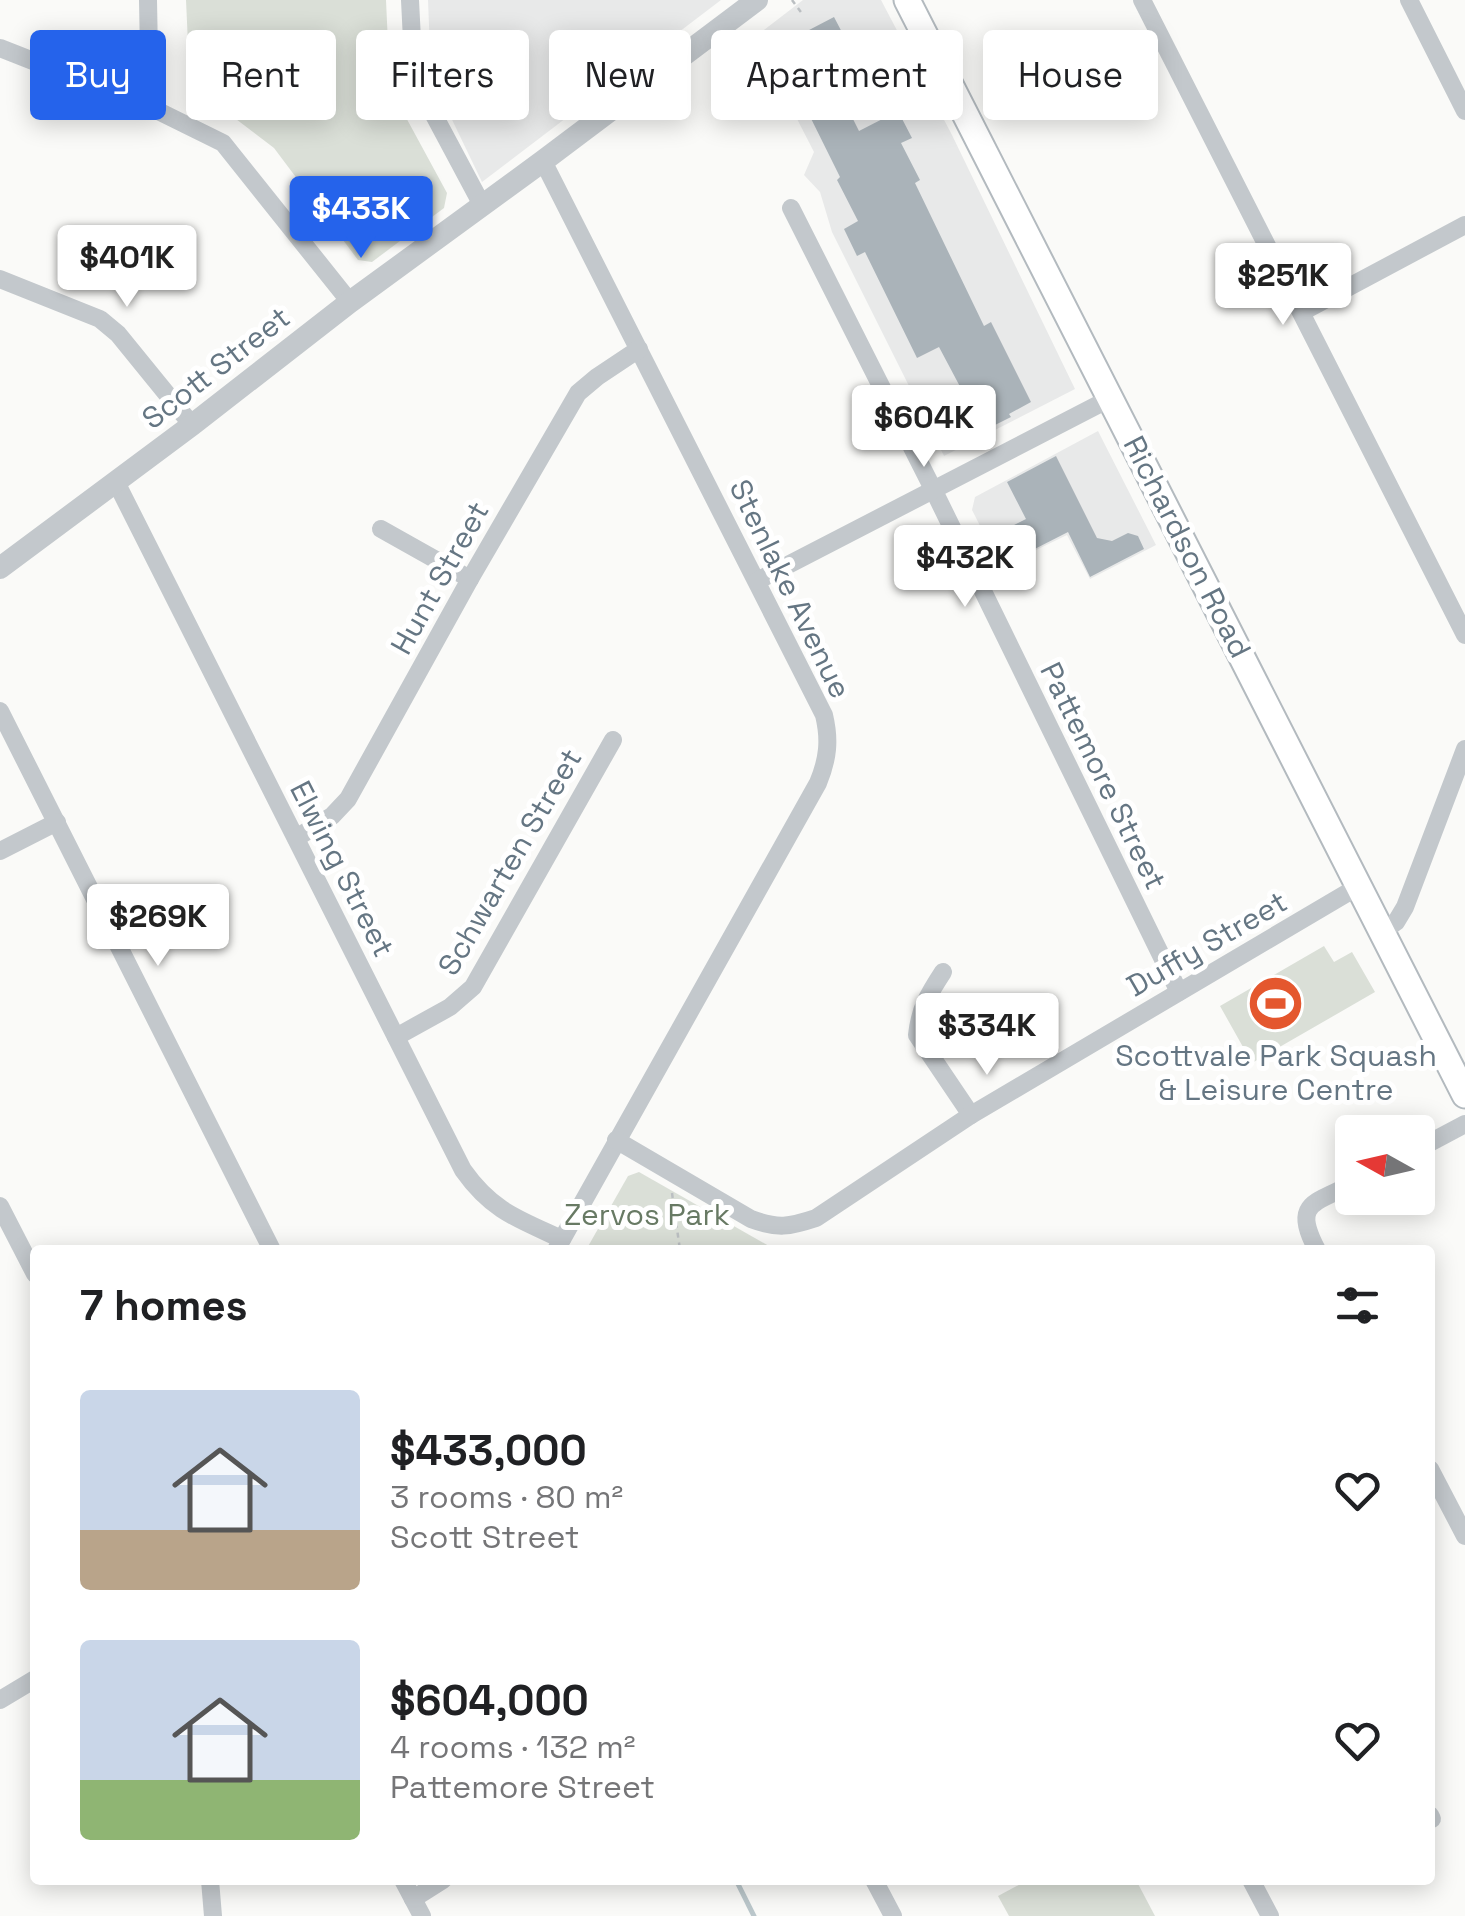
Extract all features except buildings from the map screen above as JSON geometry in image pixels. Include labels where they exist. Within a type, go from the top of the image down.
[{"type":"main road","name":"Richardson Road","points":[[906,0],[1465,1095]]},
{"type":"street","points":[[148,0],[149,30]]},
{"type":"street","points":[[410,0],[418,87],[482,205]]},
{"type":"street","name":"Scott Street","points":[[0,568],[756,0]]},
{"type":"street","points":[[1142,0],[1465,635]]},
{"type":"street","points":[[1409,0],[1465,110]]},
{"type":"street","points":[[0,48],[30,60]]},
{"type":"street","points":[[166,115],[224,143],[350,302]]},
{"type":"street","name":"Stenlake Avenue","points":[[543,161],[824,715],[830,738],[818,784],[559,1245]]},
{"type":"street","name":"Pattemore Street","points":[[791,208],[1179,992]]},
{"type":"street","points":[[1302,312],[1465,225]]},
{"type":"street","points":[[0,279],[100,319],[118,334],[192,425]]},
{"type":"street","name":"Hunt Street","points":[[296,838],[332,816],[348,799],[578,394],[596,376],[639,349]]},
{"type":"street","points":[[757,582],[1111,398]]},
{"type":"street","name":"Elwing Street","points":[[116,482],[463,1170],[474,1187],[501,1211],[559,1245]]},
{"type":"street","points":[[380,529],[470,579]]},
{"type":"street","points":[[0,711],[269,1245]]},
{"type":"street","name":"Schwarten Street","points":[[396,1037],[450,1007],[472,988],[613,740]]},
{"type":"street","points":[[1382,932],[1396,922],[1405,907],[1465,749]]},
{"type":"street","points":[[0,851],[57,822]]},
{"type":"street","name":"Duffy Street","points":[[616,1140],[751,1219],[774,1228],[796,1225],[816,1218],[970,1115],[1359,886]]},
{"type":"street","points":[[943,972],[920,1012],[917,1035],[970,1115]]},
{"type":"street","points":[[1435,1140],[1465,1124]]},
{"type":"street","points":[[1314,1245],[1304,1216],[1309,1208],[1335,1193]]},
{"type":"street","points":[[0,1206],[30,1264]]},
{"type":"street","points":[[1435,1479],[1465,1536]]},
{"type":"street","points":[[0,1700],[30,1682]]},
{"type":"street","points":[[210,1885],[212,1916]]},
{"type":"street","points":[[418,1907],[438,1885]]},
{"type":"street","points":[[877,1885],[893,1916]]},
{"type":"street","points":[[1259,1885],[1270,1916]]},
{"type":"path","points":[[792,0],[803,14]]},
{"type":"path","points":[[670,1172],[679,1245]]},
{"type":"shaded area","points":[[428,0],[721,0],[682,30],[549,30],[549,120],[563,120],[482,182],[452,120],[529,120],[529,30],[429,30]]},
{"type":"shaded area","points":[[803,0],[881,0],[897,30],[764,30]]},
{"type":"shaded area","points":[[798,120],[944,120],[1075,389],[944,456],[832,232],[820,192],[804,175],[814,152]]},
{"type":"shaded area","points":[[1098,431],[1156,545],[1090,579],[1067,535],[1001,567],[972,510],[975,497]]},
{"type":"green space","points":[[186,0],[386,0],[387,30],[356,30],[356,120],[407,120],[447,193],[444,208],[372,262],[358,260],[274,148],[237,120],[336,120],[336,30],[187,30]]},
{"type":"green space","points":[[1324,946],[1334,962],[1352,952],[1375,992],[1252,1063],[1220,1006]]},
{"type":"green space","name":"Zervos Park","points":[[639,1172],[767,1245],[589,1245],[628,1176]]},
{"type":"green space","points":[[1019,1885],[1139,1885],[1155,1916],[1009,1916],[998,1896]]},
{"type":"waterway","points":[[738,1885],[754,1916]]},
{"type":"place","name":"Scottvale Park Squash & Leisure Centre","points":[[1276,1004]]}]
